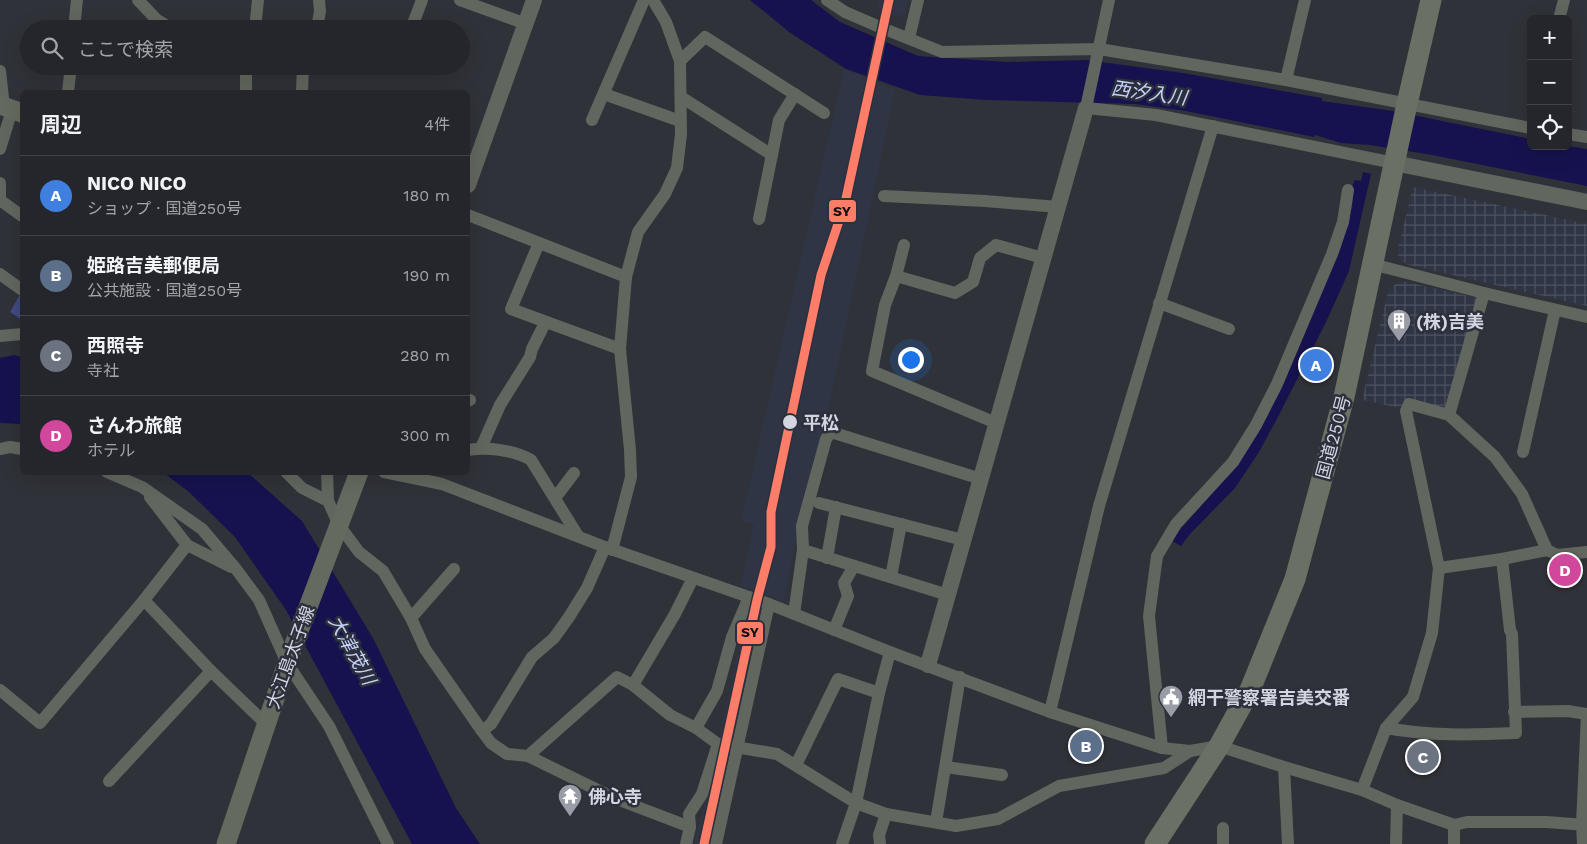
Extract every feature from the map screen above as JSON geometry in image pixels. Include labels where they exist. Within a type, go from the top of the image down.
[{"type":"highway","name":"国道250号","points":[[1155,844],[1219,746],[1250,690],[1295,579],[1344,397],[1406,104],[1431,0]]},
{"type":"main road","name":"大江島太子線","points":[[226,844],[290,657],[359,475]]},
{"type":"main road","points":[[233,844],[238,809]]},
{"type":"street","points":[[75,20],[77,0]]},
{"type":"street","points":[[138,0],[157,20]]},
{"type":"street","points":[[256,20],[258,0]]},
{"type":"street","points":[[318,20],[320,12],[319,0]]},
{"type":"street","points":[[414,20],[422,0]]},
{"type":"street","points":[[460,0],[526,24]]},
{"type":"street","points":[[470,179],[534,0]]},
{"type":"street","points":[[592,120],[644,0]]},
{"type":"street","points":[[482,731],[491,724],[532,657],[554,638],[569,618],[587,588],[609,548],[631,477],[620,349],[626,277],[638,232],[665,194],[677,168],[681,134],[680,61],[666,22],[653,0]]},
{"type":"street","points":[[827,0],[848,6],[882,28],[942,52],[1099,49],[1286,80],[1527,127]]},
{"type":"street","points":[[909,38],[918,0]]},
{"type":"street","points":[[928,665],[1086,108],[1109,0]]},
{"type":"street","points":[[1286,80],[1305,0]]},
{"type":"street","points":[[1560,15],[1564,0]]},
{"type":"street","points":[[680,61],[705,37],[824,113]]},
{"type":"street","points":[[0,71],[10,109],[0,149]]},
{"type":"street","points":[[68,90],[70,75]]},
{"type":"street","points":[[246,75],[246,90]]},
{"type":"street","points":[[302,90],[303,75]]},
{"type":"street","points":[[604,94],[680,121]]},
{"type":"street","points":[[759,219],[779,120],[795,94]]},
{"type":"street","points":[[681,97],[772,155]]},
{"type":"street","points":[[1086,108],[1156,115],[1587,202]]},
{"type":"street","points":[[1050,712],[1099,506],[1213,126]]},
{"type":"street","points":[[1572,135],[1587,137]]},
{"type":"street","points":[[0,183],[0,200],[20,215]]},
{"type":"street","points":[[1162,748],[1149,616],[1157,556],[1176,524],[1233,462],[1256,425],[1277,384],[1332,254],[1344,222],[1348,190]]},
{"type":"street","points":[[884,196],[1058,207]]},
{"type":"street","points":[[470,216],[626,277]]},
{"type":"street","points":[[540,243],[511,309],[620,349]]},
{"type":"street","points":[[904,245],[896,276],[885,305],[872,371],[996,423]]},
{"type":"street","points":[[896,276],[955,293],[973,282],[980,258],[996,245],[1043,258]]},
{"type":"street","points":[[1372,264],[1587,317]]},
{"type":"street","points":[[0,274],[20,289]]},
{"type":"street","points":[[1449,415],[1484,293]]},
{"type":"street","points":[[1160,303],[1229,329]]},
{"type":"street","points":[[1523,452],[1555,310]]},
{"type":"street","points":[[482,448],[500,405],[530,357],[545,323]]},
{"type":"street","points":[[0,336],[20,334]]},
{"type":"street","points":[[1362,790],[1386,728],[1413,697],[1432,633],[1439,568],[1406,411],[1409,404],[1449,415],[1495,457],[1522,494],[1548,550],[1557,555],[1587,552]]},
{"type":"street","points":[[794,614],[803,550],[802,526],[826,439],[831,432],[981,478]]},
{"type":"street","points":[[0,449],[10,447],[20,449]]},
{"type":"street","points":[[470,450],[482,448],[522,455],[531,460],[578,536]]},
{"type":"street","points":[[555,498],[574,473]]},
{"type":"street","points":[[114,475],[142,487],[202,529],[236,569],[259,600],[329,726],[388,844]]},
{"type":"street","points":[[289,475],[302,488],[328,501]]},
{"type":"street","points":[[327,475],[328,501],[337,529],[359,552],[383,571],[411,618],[425,649],[491,743],[507,754],[528,756],[614,798],[690,827]]},
{"type":"street","points":[[412,475],[440,478],[609,548],[769,604],[1050,712],[1162,748],[1190,751],[1219,746],[1362,790],[1396,805],[1454,825],[1467,822],[1585,824]]},
{"type":"street","points":[[142,487],[187,545],[236,569]]},
{"type":"street","points":[[819,503],[963,540]]},
{"type":"street","points":[[827,558],[836,507]]},
{"type":"street","points":[[891,577],[901,524]]},
{"type":"street","points":[[0,690],[40,723],[144,600],[187,545]]},
{"type":"street","points":[[803,550],[948,595]]},
{"type":"street","points":[[1439,568],[1548,550]]},
{"type":"street","points":[[1386,728],[1415,734],[1470,735],[1516,733],[1512,634],[1502,559]]},
{"type":"street","points":[[834,630],[848,596],[844,583],[854,566]]},
{"type":"street","points":[[411,618],[454,570]]},
{"type":"street","points":[[633,685],[675,614],[693,578]]},
{"type":"street","points":[[696,728],[718,691],[732,637],[749,598]]},
{"type":"street","points":[[144,600],[211,671],[266,724]]},
{"type":"street","points":[[716,844],[769,604]]},
{"type":"street","points":[[842,844],[856,803],[879,693],[890,652]]},
{"type":"street","points":[[109,781],[211,671]]},
{"type":"street","points":[[528,756],[617,677],[633,685],[670,715],[696,728],[718,744],[777,754],[856,803],[886,814],[956,826],[998,819],[1059,786],[1164,768],[1190,751]]},
{"type":"street","points":[[936,822],[960,677]]},
{"type":"street","points":[[796,765],[838,679],[879,693]]},
{"type":"street","points":[[1514,712],[1568,711],[1587,714],[1583,844]]},
{"type":"street","points":[[686,844],[690,827],[689,814],[702,794],[718,744]]},
{"type":"street","points":[[946,767],[1002,775]]},
{"type":"street","points":[[1284,767],[1288,844]]},
{"type":"street","points":[[1396,805],[1396,844]]},
{"type":"street","points":[[880,844],[879,835],[886,814]]},
{"type":"street","points":[[1454,825],[1454,844]]},
{"type":"street","points":[[1223,828],[1223,844]]},
{"type":"shaded area","points":[[877,0],[908,0],[905,15],[894,16],[876,5]]},
{"type":"shaded area","points":[[844,69],[895,90],[823,435],[799,523],[784,601],[740,586],[754,525],[741,521]]},
{"type":"shaded area","points":[[1413,187],[1587,224],[1587,306],[1409,265],[1401,261],[1397,253]]},
{"type":"shaded area","points":[[1402,281],[1477,298],[1445,409],[1406,400],[1400,408],[1362,400],[1389,288]]},
{"type":"shaded area","points":[[748,605],[759,606],[761,610],[734,742],[719,739]]},
{"type":"shaded area","points":[[719,749],[731,750],[711,844],[694,844]]},
{"type":"green space","points":[[20,294],[20,319],[10,312]]},
{"type":"water","name":"西汐入川","points":[[750,0],[811,0],[840,22],[918,56],[1007,62],[1086,60],[1183,73],[1322,98],[1322,101],[1393,111],[1527,138],[1527,150],[1572,150],[1572,147],[1587,149],[1587,186],[1432,155],[1370,145],[1341,143],[1315,135],[1314,137],[1186,111],[1135,104],[986,100],[920,95],[846,69],[789,32]]},
{"type":"water","points":[[1363,172],[1371,174],[1349,271],[1327,320],[1259,452],[1235,488],[1190,534],[1181,546],[1172,541],[1216,489],[1339,253],[1352,208],[1353,196],[1351,188],[1355,180],[1361,181]]},
{"type":"water","points":[[14,355],[20,356],[20,424],[0,423],[0,358]]},
{"type":"water","name":"大津茂川","points":[[167,475],[250,475],[302,521],[373,638],[456,808],[480,844],[412,844],[286,610],[235,537],[189,492]]},
{"type":"transit line","name":"SY","points":[[704,844],[757,600],[771,547],[771,512],[821,275],[845,203],[889,0]]},
{"type":"place","name":"(株)吉美","points":[[1399,342]]},
{"type":"place","name":"NICO NICO","points":[[1316,365]]},
{"type":"place","name":"平松","points":[[790,422]]},
{"type":"place","name":"さんわ旅館","points":[[1565,570]]},
{"type":"place","name":"網干警察署吉美交番","points":[[1171,718]]},
{"type":"place","name":"姫路吉美郵便局","points":[[1086,746]]},
{"type":"place","name":"西照寺","points":[[1423,757]]},
{"type":"place","name":"佛心寺","points":[[570,817]]}]
